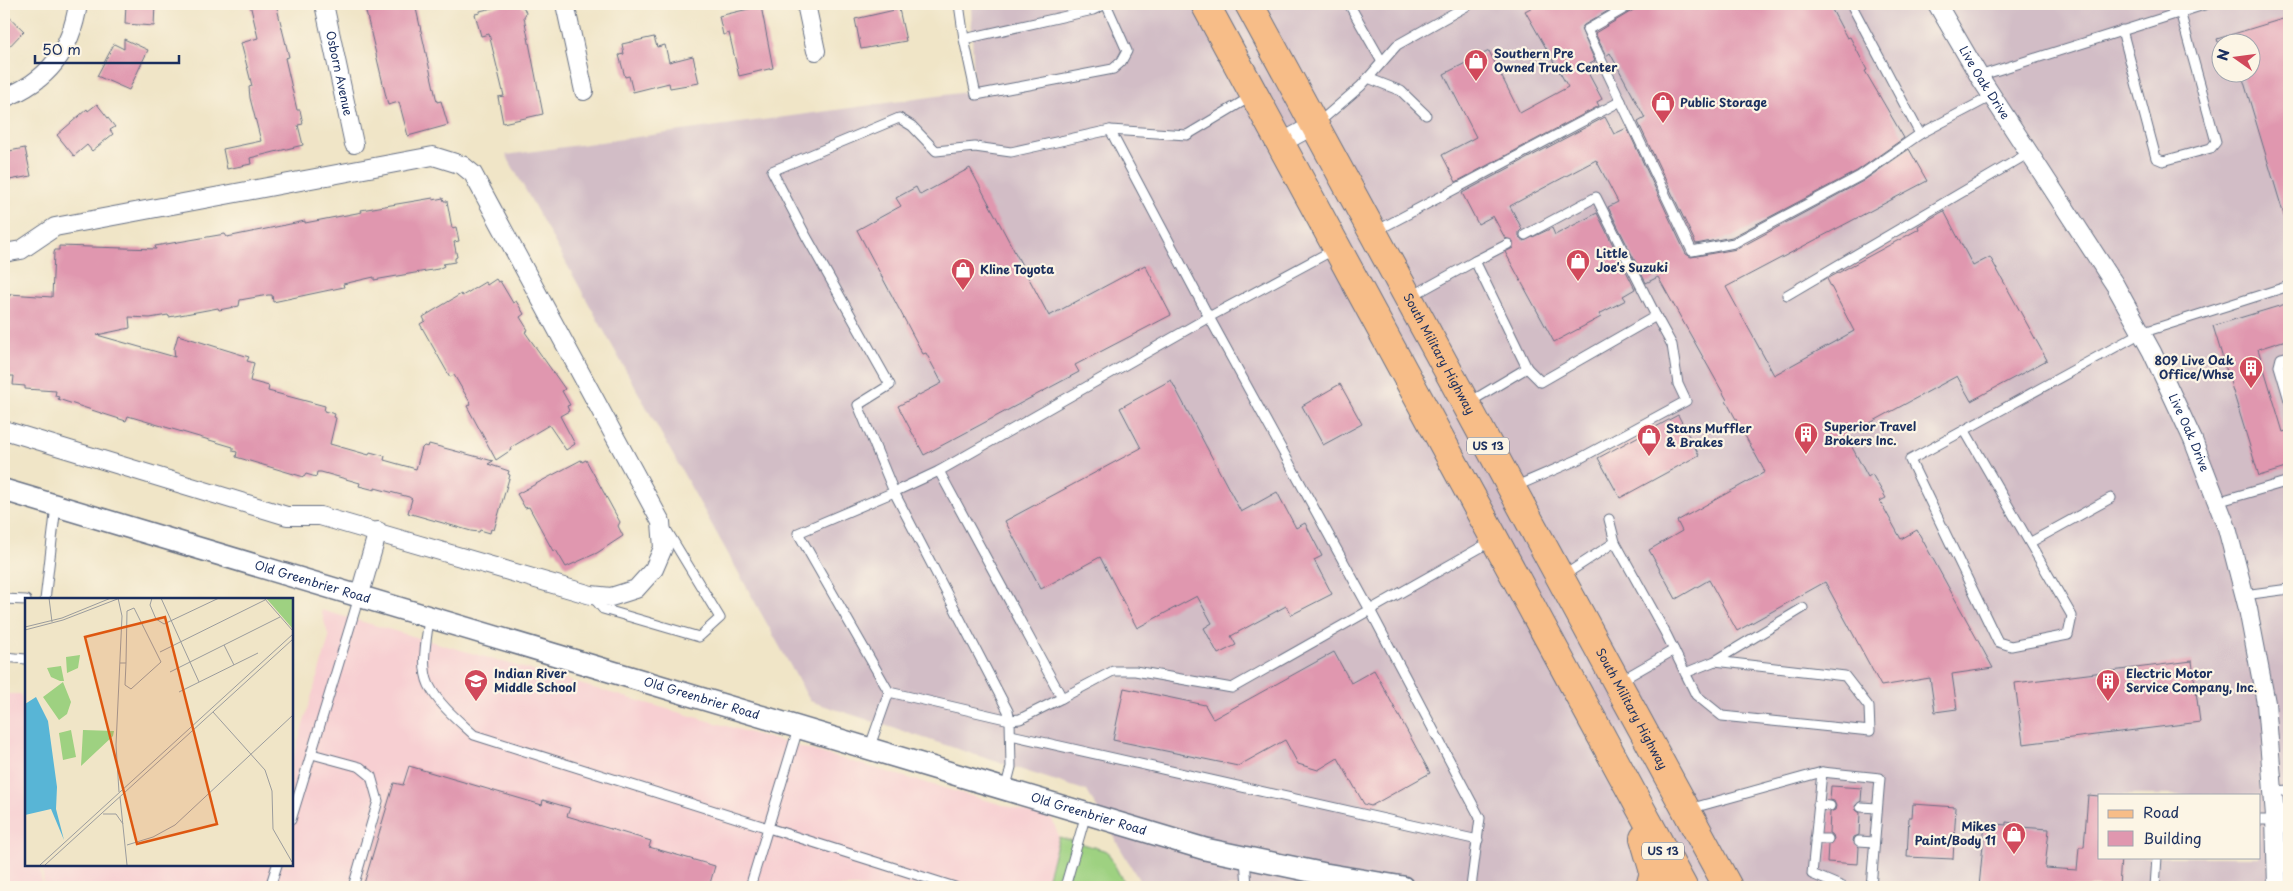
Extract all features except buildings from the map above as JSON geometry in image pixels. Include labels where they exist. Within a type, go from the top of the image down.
[{"type":"main road","name":"US 13","points":[[1205,4],[1682,887]]},
{"type":"main road","name":"South Military Highway","points":[[1249,4],[1728,887]]},
{"type":"main road","points":[[1643,814],[1643,834],[1654,872],[1650,887]]},
{"type":"street","points":[[4,98],[24,90],[45,74],[62,54],[72,30],[78,4]]},
{"type":"street","name":"Osborn Avenue","points":[[324,4],[354,144]]},
{"type":"street","points":[[565,4],[584,91]]},
{"type":"street","points":[[806,4],[816,51]]},
{"type":"street","name":"Live Oak Drive","points":[[1937,4],[1979,76],[2115,286],[2141,333],[2193,440],[2217,502],[2227,528],[2244,595],[2281,790],[2273,828],[2277,887]]},
{"type":"street","points":[[1281,143],[1314,125]]},
{"type":"street","points":[[4,253],[21,250],[55,226],[433,156],[462,165],[473,174],[661,522],[663,548],[654,570],[636,590],[610,597],[592,594],[378,531],[320,516],[287,516],[4,430]]},
{"type":"street","name":"Old Greenbrier Road","points":[[4,490],[798,729],[1205,849],[1324,878],[1403,887]]},
{"type":"street","points":[[359,597],[378,531]]},
{"type":"lane","points":[[958,4],[964,39],[976,95],[1113,69],[1122,62],[1126,51],[1106,4],[1093,10],[964,39]]},
{"type":"lane","points":[[1349,4],[1382,62]]},
{"type":"lane","points":[[1314,125],[1368,78],[1397,45],[1470,4]]},
{"type":"lane","points":[[1632,4],[1587,30],[1692,251],[1734,243],[1860,176],[1920,134],[1992,96]]},
{"type":"lane","points":[[1851,4],[1920,134]]},
{"type":"lane","points":[[1979,76],[2122,30],[2179,8],[2207,4]]},
{"type":"lane","points":[[2122,30],[2156,158],[2163,161],[2211,148],[2216,142],[2179,8]]},
{"type":"lane","points":[[1368,78],[1402,91],[1426,116]]},
{"type":"lane","points":[[1005,790],[1011,767],[1010,720],[1008,711],[894,492],[858,405],[890,385],[806,236],[772,171],[899,118],[912,126],[936,151],[976,147],[1011,152],[1110,130],[1187,136],[1254,94]]},
{"type":"lane","points":[[1373,233],[1621,101]]},
{"type":"lane","points":[[1110,130],[1370,610],[1480,818],[1471,887]]},
{"type":"lane","points":[[1787,295],[2029,153]]},
{"type":"lane","points":[[1511,488],[1577,460],[1686,401],[1678,384],[1672,346],[1596,197],[1525,235]]},
{"type":"lane","points":[[1408,298],[1508,244]]},
{"type":"lane","points":[[1337,248],[1210,317],[939,471],[798,533],[889,692],[1010,720],[1020,719],[1112,671],[1134,670],[1232,688],[1494,539]]},
{"type":"lane","points":[[1475,261],[1527,368],[1541,382],[1656,316]]},
{"type":"lane","points":[[1966,431],[2072,616],[2068,635],[2011,646],[1998,642],[1910,460],[1966,431],[2141,333],[2289,286]]},
{"type":"lane","points":[[2289,356],[2281,358],[2279,366],[2289,400]]},
{"type":"lane","points":[[1466,404],[1527,368]]},
{"type":"lane","points":[[939,471],[1062,698]]},
{"type":"lane","points":[[2217,502],[2289,481]]},
{"type":"lane","points":[[2031,542],[2111,498]]},
{"type":"lane","points":[[45,598],[56,506]]},
{"type":"lane","points":[[1609,519],[1615,542],[1674,650],[1696,696],[1722,716],[1870,731],[1869,707],[1845,676],[1715,661]]},
{"type":"lane","points":[[592,594],[602,609],[699,637],[720,618],[661,522]]},
{"type":"lane","points":[[1560,578],[1615,542]]},
{"type":"lane","points":[[2244,595],[2289,589]]},
{"type":"lane","points":[[292,817],[359,597]]},
{"type":"lane","points":[[4,599],[25,600]]},
{"type":"lane","points":[[1685,673],[1715,661],[1803,608]]},
{"type":"lane","points":[[429,618],[425,663],[429,684],[446,710],[474,735],[955,887]]},
{"type":"lane","points":[[1618,682],[1674,650]]},
{"type":"lane","points":[[4,657],[25,659]]},
{"type":"lane","points":[[869,750],[889,692]]},
{"type":"lane","points":[[750,887],[798,729]]},
{"type":"lane","points":[[1010,735],[1478,840]]},
{"type":"lane","points":[[312,754],[360,767],[370,776],[378,801],[353,887]]},
{"type":"lane","points":[[1687,810],[1822,772],[1880,778],[1871,887]]},
{"type":"lane","points":[[1822,772],[1812,874],[1843,887]]},
{"type":"lane","points":[[1818,805],[1830,806]]},
{"type":"lane","points":[[1861,807],[1877,808]]},
{"type":"lane","points":[[1065,887],[1086,814]]},
{"type":"lane","points":[[1815,839],[1828,839]]},
{"type":"lane","points":[[1859,841],[1874,842]]},
{"type":"lane","points":[[1245,858],[1247,887]]},
{"type":"lane","points":[[2155,887],[2157,858]]},
{"type":"lane","points":[[270,887],[277,866]]},
{"type":"shaded area","points":[[971,4],[2289,4],[2289,887],[1143,887],[1087,791],[810,701],[506,155],[974,91]]},
{"type":"shaded area","name":"Indian River Middle School","points":[[321,610],[1052,819],[1059,837],[1045,887],[44,887],[42,866],[292,866],[292,762],[329,638]]},
{"type":"shaded area","points":[[4,694],[21,694],[25,732],[25,866],[40,866],[42,887],[4,887]]},
{"type":"green space","points":[[1059,837],[1107,851],[1126,887],[1045,887]]},
{"type":"place","name":"Southern Pre Owned Truck Center","points":[[1476,82]]},
{"type":"place","name":"Public Storage","points":[[1663,124]]},
{"type":"place","name":"Little Joe's Suzuki","points":[[1578,282]]},
{"type":"place","name":"Kline Toyota","points":[[963,291]]},
{"type":"place","name":"809 Live Oak Office/Whse","points":[[2251,389]]},
{"type":"place","name":"Superior Travel Brokers Inc.","points":[[1806,455]]},
{"type":"place","name":"Stans Muffler & Brakes","points":[[1649,457]]},
{"type":"place","name":"Indian River Middle School","points":[[476,702]]},
{"type":"place","name":"Electric Motor Service Company, Inc.","points":[[2108,702]]},
{"type":"place","name":"Mikes Paint/Body 11","points":[[2014,855]]}]
